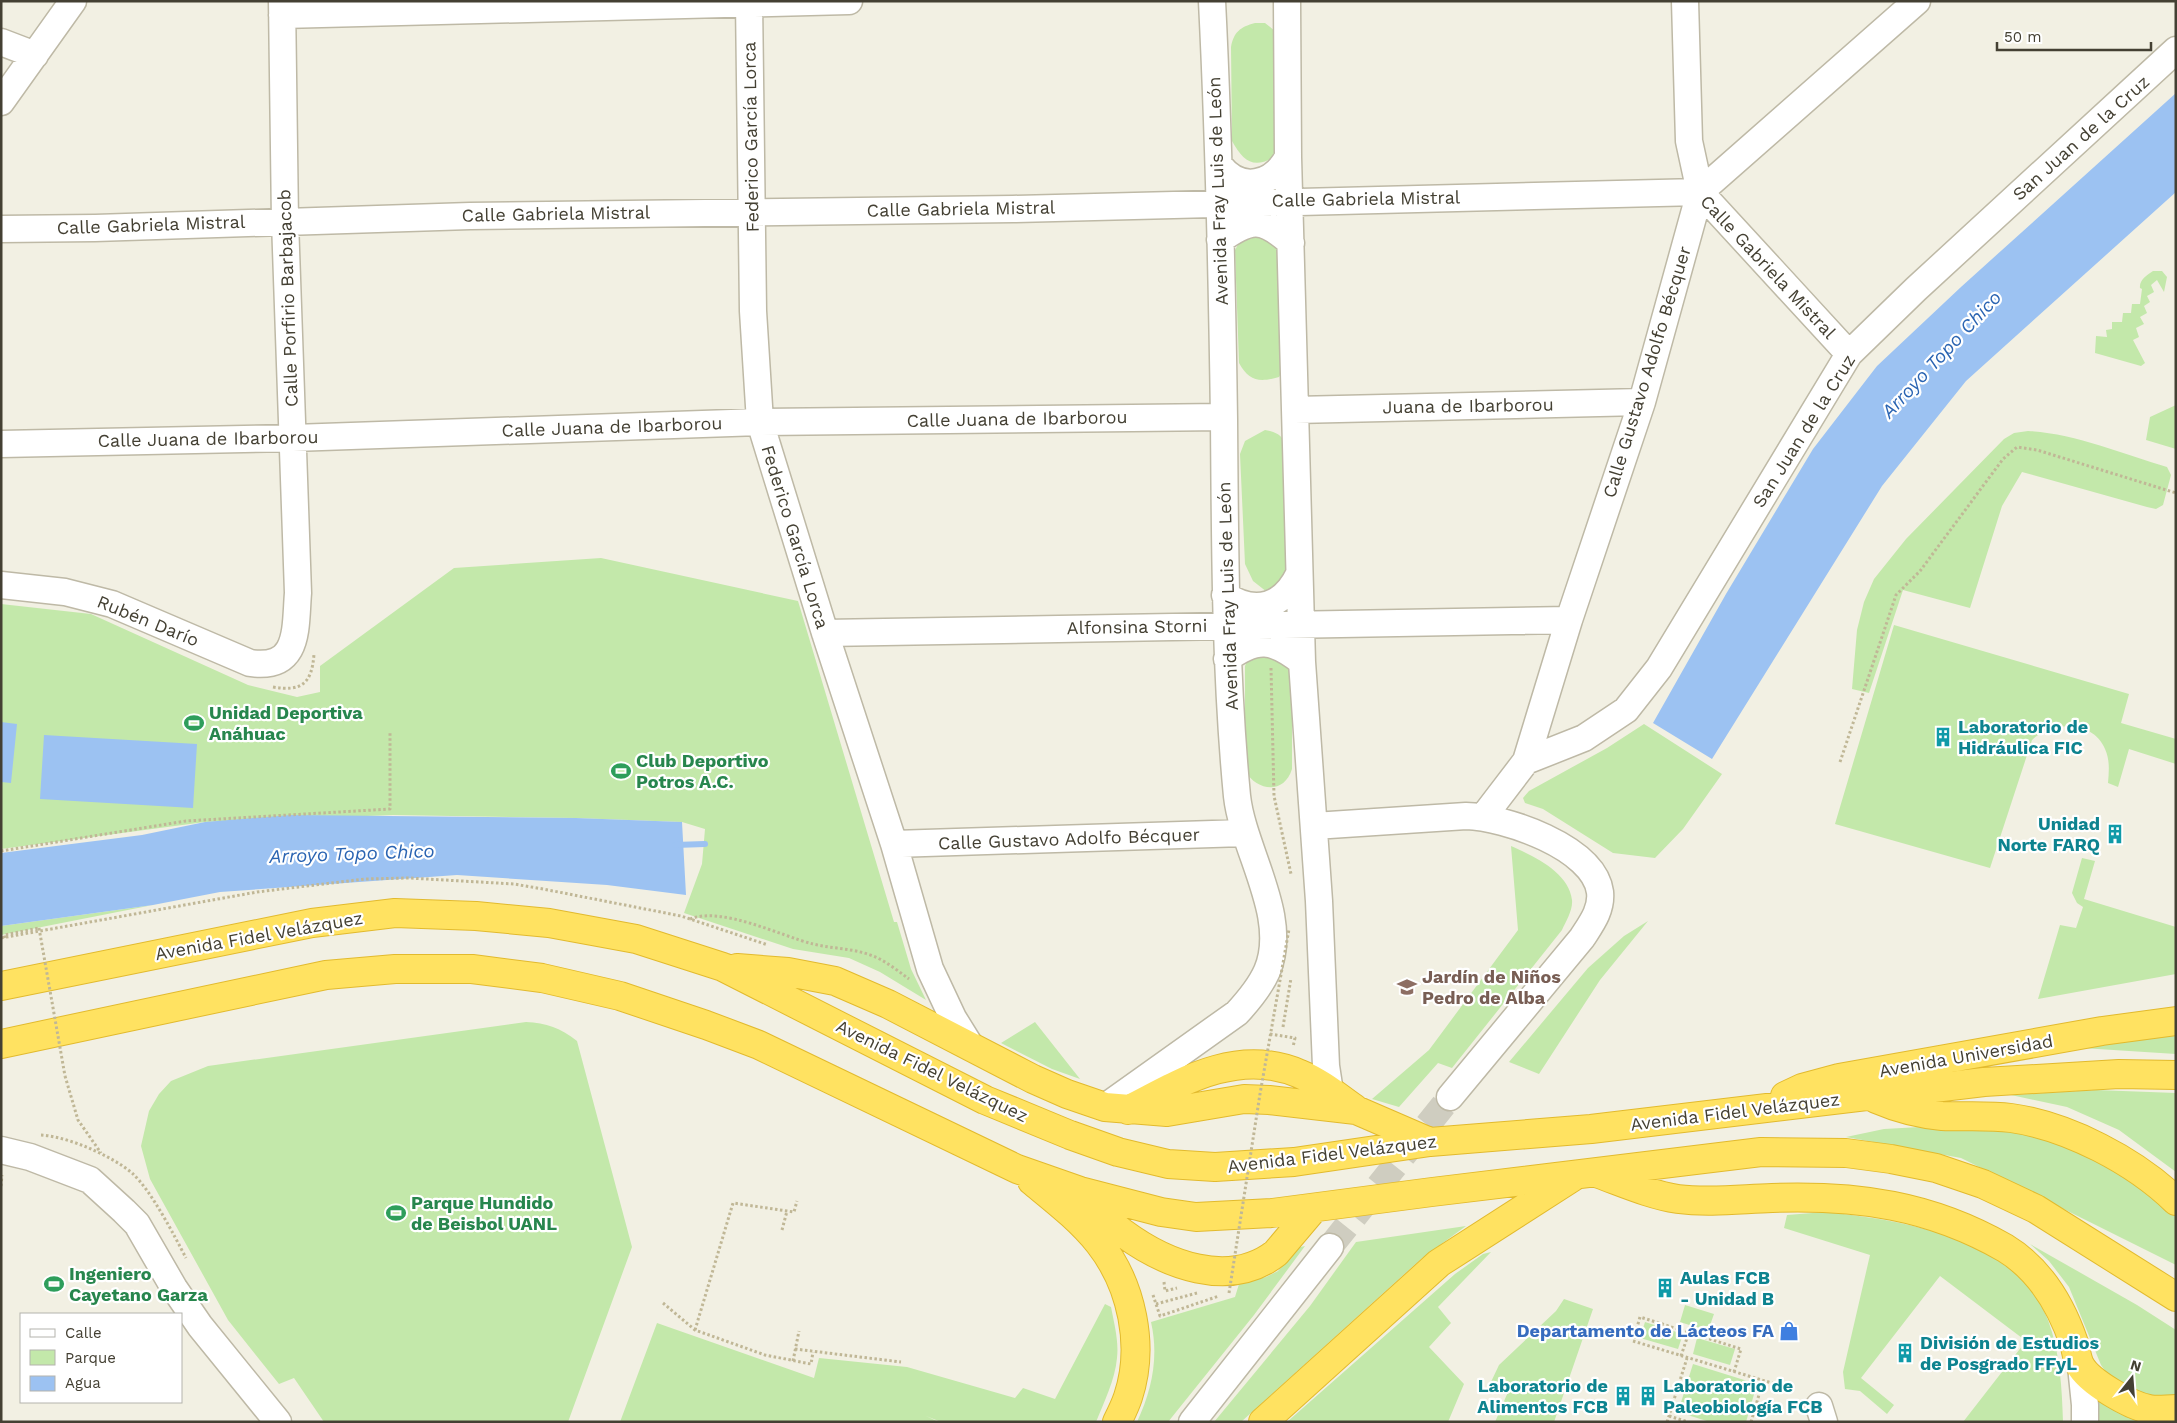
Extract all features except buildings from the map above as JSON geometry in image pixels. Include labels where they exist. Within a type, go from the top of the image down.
[{"type":"highway","name":"Avenida Fidel Velázquez","points":[[1,986],[312,923],[395,913],[476,916],[549,923],[636,939],[723,967],[984,1100],[1070,1135],[1118,1152],[1168,1164],[1237,1167],[1294,1162],[1430,1142],[1591,1129],[1984,1082],[2119,1074],[2176,1075]]},
{"type":"highway","points":[[723,967],[788,972],[835,981],[872,996],[1033,1079],[1067,1094],[1116,1108],[1166,1112],[1244,1099],[1356,1110]]},
{"type":"highway","points":[[1,1044],[326,974],[395,969],[472,969],[542,978],[620,996],[706,1025],[758,1045],[1017,1168],[1080,1192],[1161,1212],[1196,1217],[1262,1214],[1761,1152],[1869,1156],[1936,1168],[1983,1184],[2036,1209],[2176,1297]]},
{"type":"highway","points":[[2102,1031],[2147,1017],[2176,1011]]},
{"type":"highway","name":"Avenida Universidad","points":[[1762,1109],[1802,1088],[1839,1078],[2102,1031],[2176,1021]]},
{"type":"highway","points":[[1116,1108],[1198,1074],[1229,1066],[1254,1064],[1300,1074],[1356,1110],[1430,1142]]},
{"type":"highway","points":[[1870,1096],[1891,1105],[1920,1113],[1941,1116],[2010,1118],[2045,1126],[2092,1145],[2121,1160],[2154,1182],[2176,1202]]},
{"type":"highway","points":[[1017,1168],[1077,1218],[1100,1243],[1127,1292],[1136,1334],[1132,1380],[1128,1398],[1118,1422]]},
{"type":"highway","points":[[1263,1422],[1439,1263],[1586,1173],[1677,1199],[1831,1197],[1882,1203],[1934,1217],[1972,1232],[2026,1263],[2042,1280],[2055,1298],[2074,1343],[2081,1366],[2097,1382],[2121,1398],[2149,1409],[2176,1409]]},
{"type":"highway","points":[[1080,1192],[1121,1232],[1142,1246],[1177,1263],[1204,1270],[1245,1269],[1268,1259],[1276,1253],[1314,1208]]},
{"type":"highway","points":[[2117,1259],[2166,1274],[2176,1279]]},
{"type":"street","points":[[1,102],[73,1]]},
{"type":"street","points":[[282,8],[849,1]]},
{"type":"street","name":"Avenida Fray Luis de León","points":[[1116,1108],[1237,1013],[1254,993],[1268,969],[1273,945],[1272,921],[1266,895],[1244,834],[1237,798],[1228,666],[1225,595],[1220,166],[1212,1]]},
{"type":"street","points":[[1287,1],[1288,157],[1302,666],[1314,826],[1326,1066],[1330,1092]]},
{"type":"street","points":[[1686,1],[1689,141],[1700,192],[1917,1]]},
{"type":"street","name":"Federico García Lorca","points":[[749,2],[753,311],[760,422],[825,633],[894,844],[930,968],[952,1018],[971,1047]]},
{"type":"street","name":"Calle Porfirio Barbajacob","points":[[282,8],[285,221],[298,593],[293,640],[288,654]]},
{"type":"street","points":[[1,42],[35,55]]},
{"type":"street","name":"San Juan de la Cruz","points":[[1526,761],[1584,738],[1626,710],[1660,668],[1849,354],[1916,289],[2176,50]]},
{"type":"street","points":[[1220,166],[1225,173],[1234,178],[1246,182],[1258,182],[1274,176],[1282,168],[1288,157]]},
{"type":"street","name":"Calle Gabriela Mistral","points":[[1,229],[470,216],[1013,209],[1700,192],[1849,354]]},
{"type":"street","name":"Calle Gustavo Adolfo Bécquer","points":[[1484,816],[1526,761],[1569,620],[1642,402],[1700,192]]},
{"type":"street","points":[[1220,240],[1244,225],[1255,222],[1278,231],[1291,243]]},
{"type":"street","name":"Juana de Ibarborou","points":[[1295,410],[1642,402]]},
{"type":"street","name":"Calle Juana de Ibarborou","points":[[1,444],[293,438],[760,422],[1224,417]]},
{"type":"street","points":[[1225,595],[1244,605],[1267,605],[1285,596],[1300,574]]},
{"type":"street","name":"Rubén Darío","points":[[1,585],[64,592],[105,602],[250,663],[276,662],[288,654]]},
{"type":"street","name":"Alfonsina Storni","points":[[825,633],[1302,623],[1569,620]]},
{"type":"street","points":[[1228,666],[1242,648],[1263,643],[1275,644],[1288,651],[1302,666]]},
{"type":"street","points":[[1314,826],[1484,816],[1541,836],[1567,851],[1584,865],[1596,881],[1600,893],[1599,903],[1594,920],[1582,938],[1450,1097]]},
{"type":"street","name":"Calle Gustavo Adolfo Bécquer","points":[[894,844],[1244,834]]},
{"type":"street","points":[[1,1150],[30,1157],[90,1180],[137,1224],[174,1288],[200,1326],[278,1422]]},
{"type":"street","points":[[1192,1422],[1330,1247]]},
{"type":"street","points":[[2081,1366],[2085,1422]]},
{"type":"path","points":[[1840,762],[1896,595],[1920,571],[2003,459],[2017,448],[2037,450],[2176,493]]},
{"type":"path","points":[[1228,666],[1271,668],[1302,666]]},
{"type":"path","points":[[1271,668],[1274,796],[1291,874]]},
{"type":"path","points":[[1,851],[186,821],[390,809],[390,731]]},
{"type":"path","points":[[689,919],[707,916],[738,920],[814,944],[861,952],[886,962],[916,985]]},
{"type":"path","points":[[5,938],[4,934],[39,928],[65,1076],[78,1120],[103,1155],[90,1180]]},
{"type":"path","points":[[1160,1316],[1229,1293],[1260,1094],[1289,929]]},
{"type":"path","points":[[1,1173],[1,1186]]},
{"type":"path","points":[[695,1330],[732,1203],[794,1212],[797,1201]]},
{"type":"path","points":[[782,1230],[787,1211]]},
{"type":"path","points":[[663,1303],[695,1330],[765,1355],[811,1364],[813,1352]]},
{"type":"path","points":[[1734,1372],[1741,1349],[1640,1317],[1633,1342],[1682,1356],[1763,1381],[1795,1390]]},
{"type":"path","points":[[793,1361],[799,1331]]},
{"type":"path","points":[[1682,1356],[1689,1332]]},
{"type":"path","points":[[795,1349],[901,1362]]},
{"type":"path","points":[[1667,1422],[1687,1358]]},
{"type":"path","points":[[1751,1422],[1763,1381]]},
{"type":"path","points":[[1669,1416],[1688,1422]]},
{"type":"green space","points":[[1265,23],[1275,31],[1275,156],[1255,163],[1240,154],[1232,141],[1231,47],[1238,31],[1245,26]]},
{"type":"green space","points":[[1249,233],[1284,247],[1286,365],[1279,377],[1266,380],[1251,377],[1239,363],[1235,250],[1240,241]]},
{"type":"green space","points":[[2153,271],[2162,271],[2167,277],[2164,292],[2157,280],[2151,285],[2154,292],[2147,296],[2150,302],[2144,306],[2147,313],[2140,317],[2144,324],[2136,328],[2139,337],[2133,340],[2145,363],[2141,366],[2095,353],[2096,336],[2107,337],[2106,330],[2112,329],[2112,322],[2122,322],[2123,313],[2131,313],[2132,304],[2140,304],[2141,283]]},
{"type":"green space","points":[[2176,405],[2176,449],[2146,440],[2150,417]]},
{"type":"green space","points":[[1265,430],[1279,435],[1288,447],[1290,576],[1267,592],[1253,581],[1245,564],[1240,454],[1245,441]]},
{"type":"green space","points":[[2028,431],[2080,440],[2167,467],[2171,475],[2163,505],[2156,509],[2147,507],[2022,472],[2002,506],[1970,608],[1903,590],[1869,693],[1852,689],[1857,630],[1864,602],[1874,579],[1906,539],[2004,439],[2014,433]]},
{"type":"green space","name":"Club Deportivo Potros A.C.","points":[[601,558],[798,601],[894,922],[897,922],[911,969],[926,1000],[880,972],[849,958],[793,949],[684,913],[702,864],[705,829],[682,822],[393,815],[205,822],[1,849],[1,604],[91,614],[248,685],[297,697],[320,692],[320,666],[454,568]]},
{"type":"green space","points":[[1894,625],[2129,694],[2121,723],[2176,739],[2176,764],[2129,749],[2118,787],[2108,783],[2109,766],[2107,753],[2099,740],[2091,733],[2082,728],[2072,726],[2050,729],[2040,734],[2032,740],[1990,868],[1835,824]]},
{"type":"green space","points":[[1257,652],[1292,665],[1292,769],[1283,783],[1270,787],[1256,783],[1245,771],[1245,666],[1249,657]]},
{"type":"green space","points":[[1644,724],[1722,774],[1683,829],[1655,858],[1613,853],[1543,809],[1525,803],[1523,798],[1529,791],[1607,748]]},
{"type":"green space","points":[[1511,846],[1549,866],[1564,881],[1569,890],[1572,904],[1562,930],[1452,1068],[1438,1063],[1399,1107],[1372,1099],[1429,1050],[1518,930]]},
{"type":"green space","points":[[2082,858],[2095,861],[2084,899],[2176,927],[2176,974],[2038,999],[2060,925],[2076,928],[2083,907],[2077,903],[2072,893]]},
{"type":"green space","points":[[153,905],[1,935],[1,926]]},
{"type":"green space","points":[[1648,921],[1600,980],[1539,1074],[1509,1062],[1588,968],[1624,936]]},
{"type":"green space","name":"Parque Hundido de Beisbol UANL","points":[[526,1022],[553,1027],[577,1041],[632,1247],[568,1422],[324,1422],[294,1378],[279,1384],[228,1320],[150,1179],[141,1146],[149,1111],[159,1094],[171,1081],[208,1066]]},
{"type":"green space","points":[[1035,1022],[1080,1079],[1052,1069],[1001,1043]]},
{"type":"green space","points":[[2176,1026],[2176,1054],[2082,1048]]},
{"type":"green space","points":[[2096,1090],[2176,1093],[2176,1172],[2119,1130],[2067,1107],[2011,1095]]},
{"type":"green space","points":[[1987,1126],[2054,1135],[2134,1173],[2176,1214],[2176,1265],[1961,1158],[1846,1137],[1884,1129]]},
{"type":"green space","points":[[1825,1212],[1921,1228],[1953,1238],[1983,1251],[2010,1269],[2032,1292],[2048,1320],[2058,1357],[2063,1422],[1963,1422],[2026,1341],[1940,1276],[1861,1378],[1894,1405],[1887,1414],[1860,1391],[1845,1389],[1843,1372],[1870,1255],[1784,1228],[1787,1215]]},
{"type":"green space","points":[[1466,1226],[1421,1259],[1241,1422],[1214,1422],[1310,1306],[1356,1242]]},
{"type":"green space","points":[[2030,1244],[2137,1305],[2176,1330],[2176,1398],[2158,1401],[2112,1381],[2101,1365],[2069,1287],[2049,1261]]},
{"type":"green space","points":[[1305,1246],[1254,1315],[1168,1422],[1137,1422],[1147,1398],[1153,1373],[1154,1348],[1151,1322],[1235,1297],[1239,1284],[1266,1277],[1278,1271],[1296,1248]]},
{"type":"green space","points":[[1491,1252],[1438,1307],[1451,1323],[1429,1347],[1464,1384],[1448,1422],[1287,1422],[1455,1274],[1483,1254]]},
{"type":"green space","points":[[1564,1299],[1593,1309],[1554,1422],[1495,1422],[1508,1392],[1490,1384],[1499,1365],[1556,1311]]},
{"type":"green space","points":[[1105,1304],[1111,1307],[1117,1339],[1117,1358],[1112,1383],[1096,1422],[941,1422],[926,1416],[939,1422],[620,1422],[657,1323],[814,1378],[819,1358],[907,1367],[1015,1398],[1023,1388],[1055,1399]]},
{"type":"green space","points":[[1685,1305],[1714,1314],[1708,1331],[1680,1322]]},
{"type":"green space","points":[[1645,1322],[1683,1334],[1678,1349],[1640,1338]]},
{"type":"green space","points":[[1697,1338],[1735,1349],[1730,1365],[1693,1354]]},
{"type":"green space","points":[[1693,1364],[1757,1384],[1746,1422],[1710,1422],[1678,1412]]},
{"type":"green space","points":[[2098,1396],[2176,1422],[2096,1422]]},
{"type":"water","points":[[2176,93],[2176,192],[1966,381],[1882,486],[1712,759],[1653,723],[1726,594],[1813,449],[1877,366],[1961,287]]},
{"type":"water","points":[[1,722],[17,724],[11,783],[1,782]]},
{"type":"water","points":[[44,735],[197,744],[193,808],[40,799]]},
{"type":"water","points":[[291,815],[576,818],[682,822],[686,895],[607,885],[457,875],[220,892],[153,905],[1,926],[1,853],[142,835],[205,822]]},
{"type":"waterway","name":"Arroyo Topo Chico","points":[[675,845],[705,844]]},
{"type":"tunnel","points":[[1330,1247],[1450,1097]]},
{"type":"place","name":"Unidad Deportiva Anáhuac","points":[[194,723]]},
{"type":"place","name":"Laboratorio de Hidráulica FIC","points":[[1943,737]]},
{"type":"place","name":"Club Deportivo Potros A.C.","points":[[621,771]]},
{"type":"place","name":"Unidad Norte FARQ","points":[[2115,834]]},
{"type":"place","name":"Jardín de Niños Pedro de Alba","points":[[1407,987]]},
{"type":"place","name":"Parque Hundido de Beisbol UANL","points":[[396,1213]]},
{"type":"place","name":"Ingeniero Cayetano Garza","points":[[54,1284]]},
{"type":"place","name":"Aulas FCB - Unidad B","points":[[1665,1288]]},
{"type":"place","name":"Departamento de Lácteos FA","points":[[1789,1331]]},
{"type":"place","name":"División de Estudios de Posgrado FFyL","points":[[1905,1353]]},
{"type":"place","name":"Laboratorio de Alimentos FCB","points":[[1623,1396]]},
{"type":"place","name":"Laboratorio de Paleobiología FCB","points":[[1648,1396]]}]
